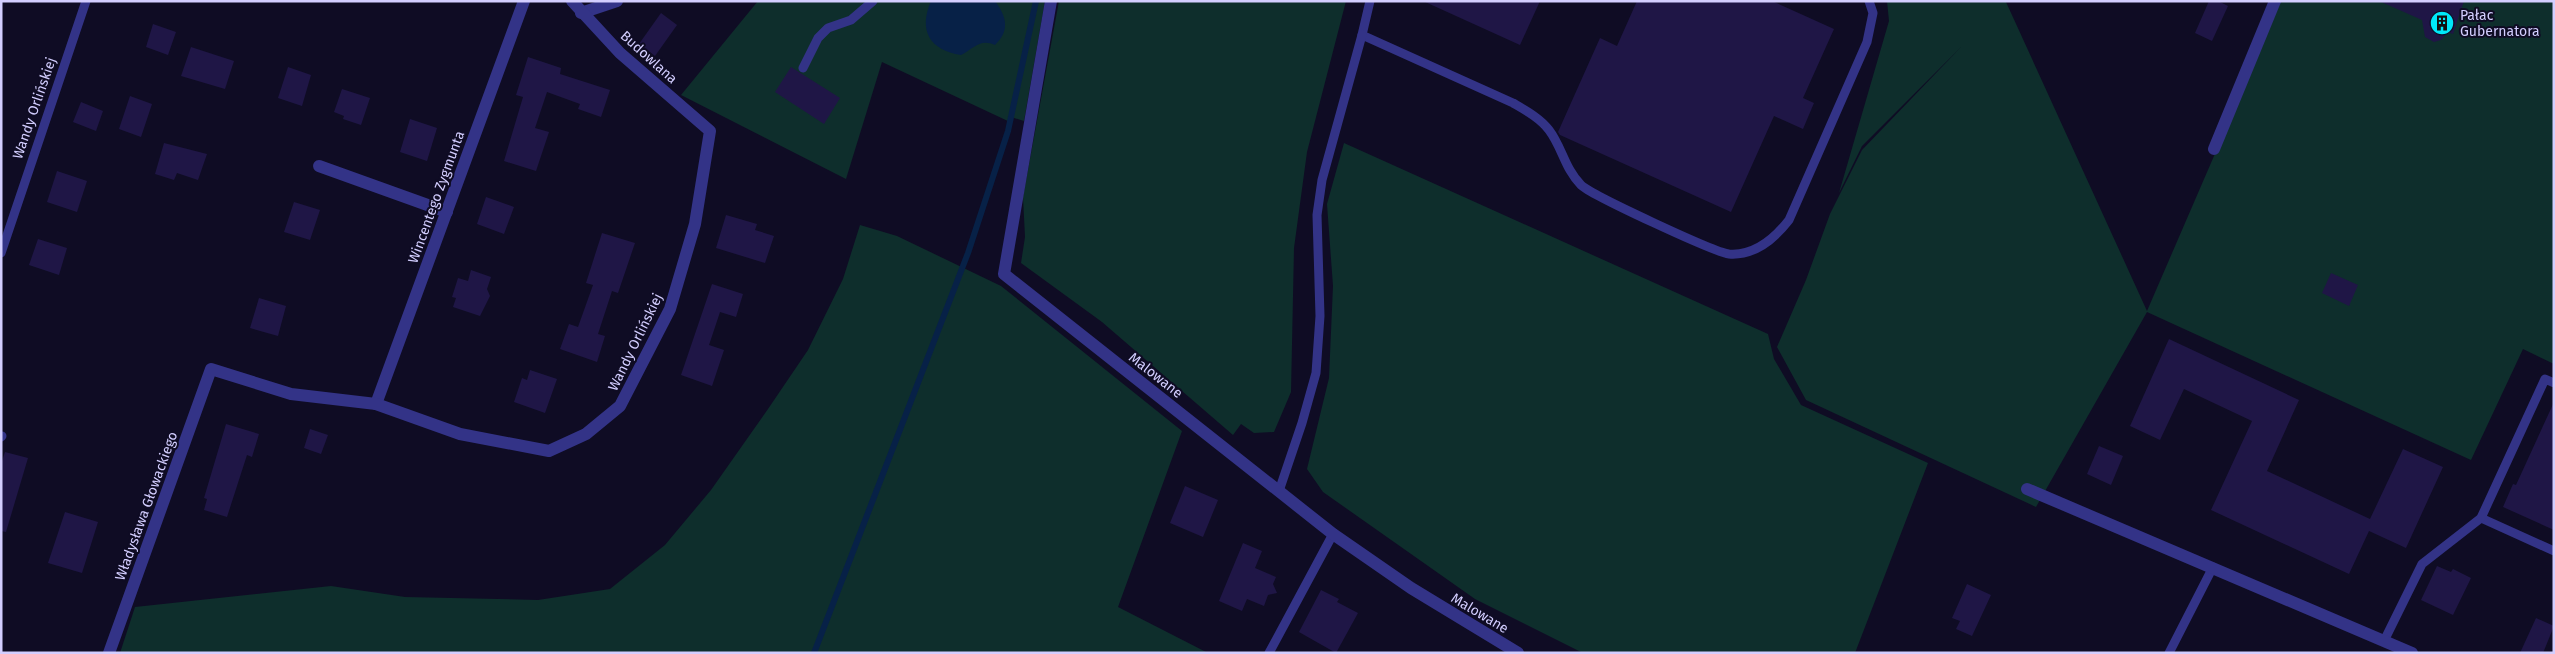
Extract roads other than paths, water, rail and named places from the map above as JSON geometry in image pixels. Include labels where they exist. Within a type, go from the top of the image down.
[{"type":"street","name":"Wincentego Zygmunta","points":[[376,404],[524,1]]},
{"type":"street","name":"Budowlana","points":[[572,1],[620,53],[710,131]]},
{"type":"street","points":[[582,13],[617,1]]},
{"type":"street","name":"Malowane","points":[[1051,1],[1004,274],[1333,534],[1411,588],[1518,653]]},
{"type":"street","points":[[2214,149],[2275,1]]},
{"type":"street","name":"Wandy Orlińskiej","points":[[211,369],[291,394],[376,404],[460,434],[549,451],[586,434],[620,406],[670,309],[695,224],[710,131]]},
{"type":"street","points":[[319,166],[447,212]]},
{"type":"street","name":"Władysława Głowackiego","points":[[109,653],[211,369]]},
{"type":"street","points":[[2027,489],[2214,566],[2391,646],[2412,653]]},
{"type":"lane","name":"Wandy Orlińskiej","points":[[1,253],[86,1]]},
{"type":"lane","points":[[803,68],[818,38],[828,28],[852,20],[873,1]]},
{"type":"lane","points":[[1279,491],[1302,423],[1316,373],[1320,316],[1317,215],[1322,180],[1370,1]]},
{"type":"lane","points":[[1362,35],[1512,103],[1531,114],[1549,130],[1568,170],[1582,187],[1700,244],[1729,254],[1752,250],[1775,239],[1789,220],[1866,42],[1873,13],[1869,1]]},
{"type":"lane","points":[[2391,646],[2422,564],[2481,518],[2545,379],[2554,383]]},
{"type":"lane","points":[[2481,518],[2554,552]]},
{"type":"lane","points":[[1269,653],[1333,534]]},
{"type":"lane","points":[[2169,653],[2214,566]]},
{"type":"water","points":[[931,1],[995,1],[1002,13],[1005,24],[1000,40],[995,45],[985,43],[977,45],[961,55],[941,49],[934,44],[927,30],[927,12]]},
{"type":"waterway","points":[[814,653],[968,253],[1008,131],[1036,1]]},
{"type":"place","name":"Pałac Gubernatora","points":[[2442,23]]}]
